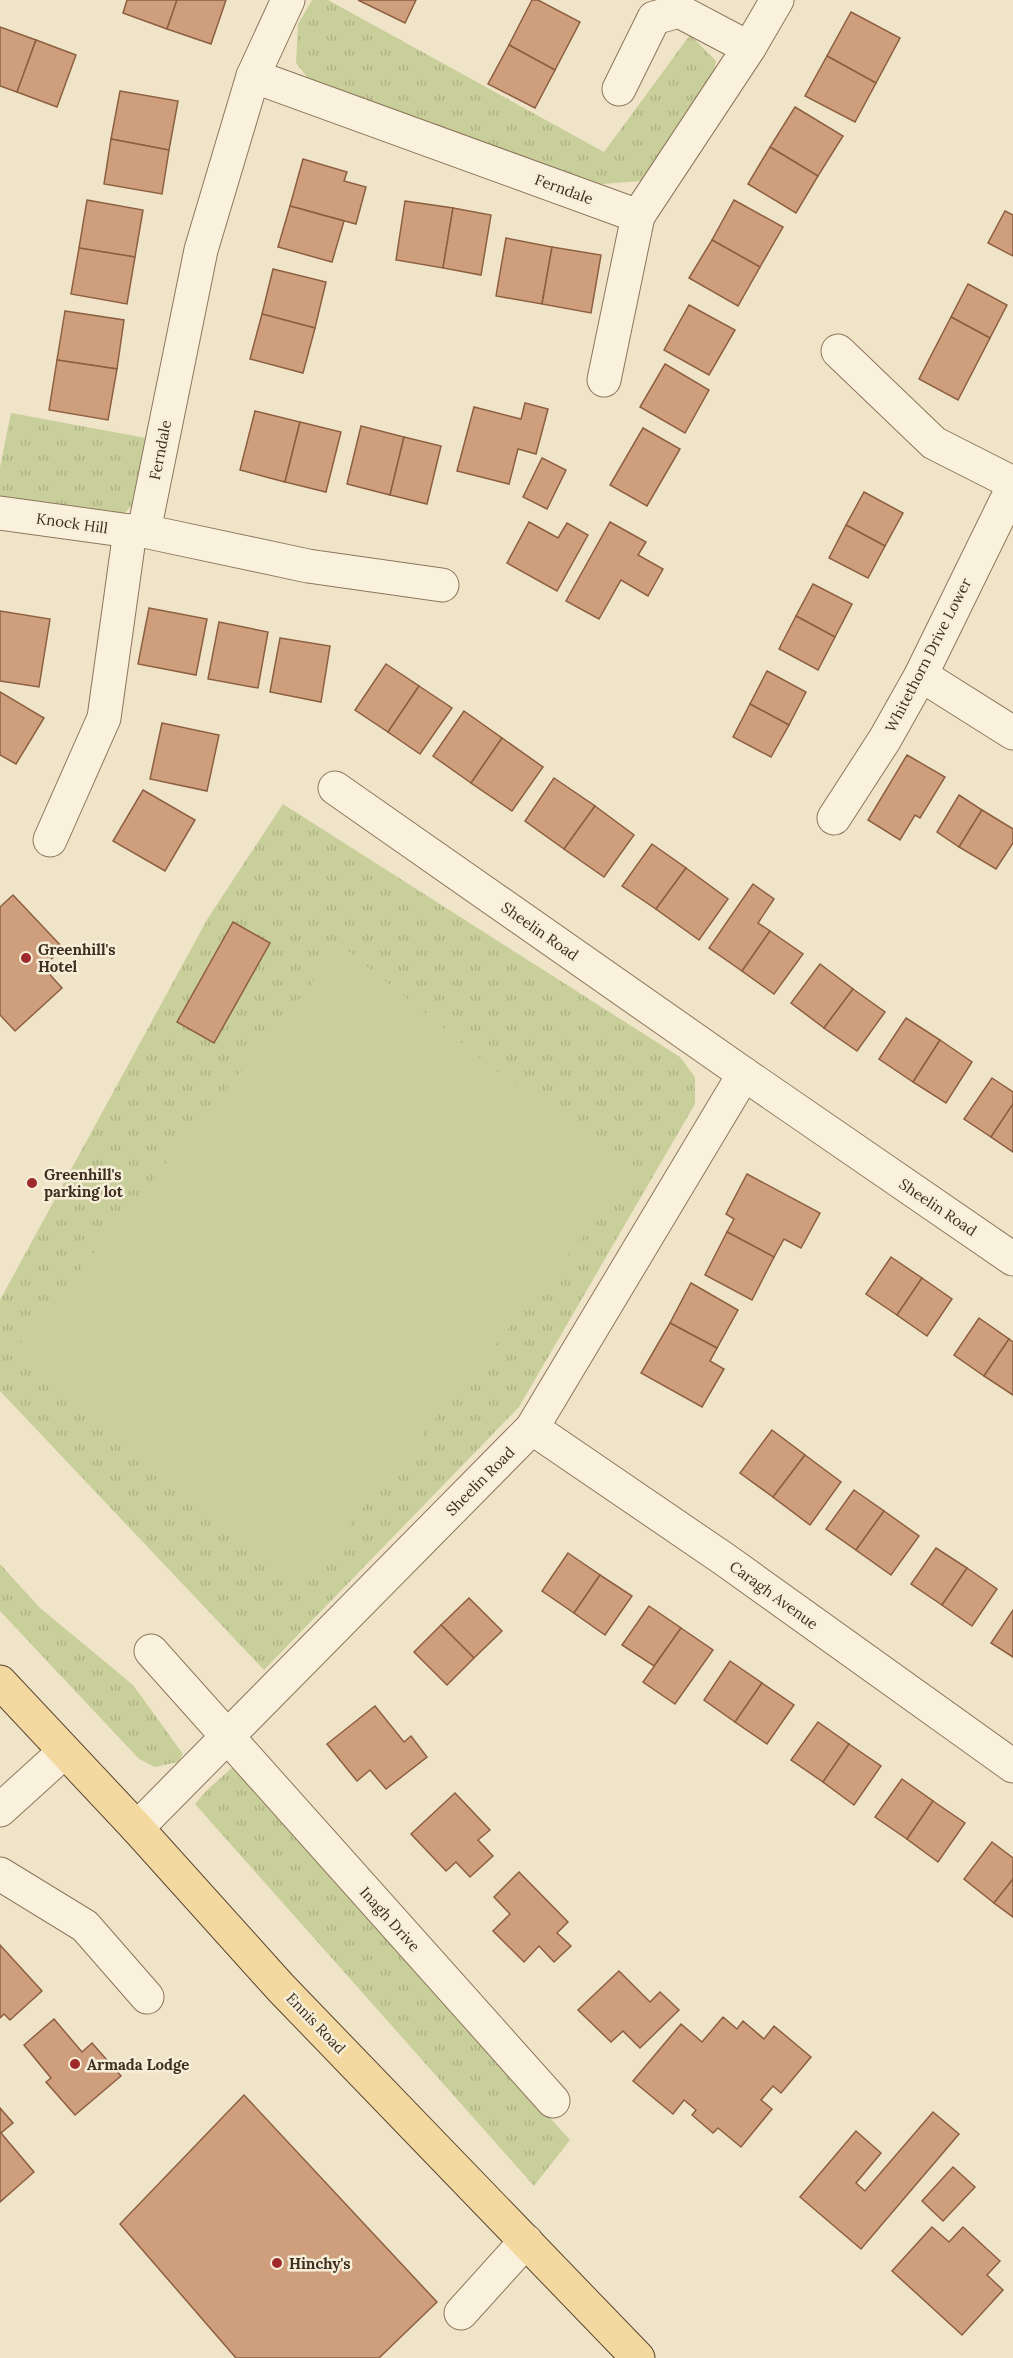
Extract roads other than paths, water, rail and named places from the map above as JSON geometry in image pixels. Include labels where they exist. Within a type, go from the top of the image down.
[{"type":"main road","name":"Ennis Road","points":[[0,1682],[137,1828],[281,1988],[638,2358]]},
{"type":"street","name":"Ferndale","points":[[50,840],[104,718],[137,531],[201,250],[253,76],[288,0]]},
{"type":"street","points":[[604,380],[638,216],[749,48],[777,0]]},
{"type":"street","points":[[619,89],[654,18],[679,11],[749,48]]},
{"type":"street","name":"Ferndale","points":[[253,76],[638,216]]},
{"type":"street","points":[[838,351],[934,443],[1013,485]]},
{"type":"street","name":"Whitethorn Drive Lower","points":[[834,818],[885,739],[921,675],[1013,485]]},
{"type":"street","name":"Knock Hill","points":[[0,513],[137,531]]},
{"type":"street","points":[[137,531],[308,566],[442,585]]},
{"type":"street","points":[[921,675],[1013,733]]},
{"type":"street","name":"Sheelin Road","points":[[335,788],[744,1074],[1013,1258]]},
{"type":"street","name":"Sheelin Road","points":[[137,1828],[532,1428],[744,1074]]},
{"type":"street","name":"Caragh Avenue","points":[[532,1428],[724,1559],[1013,1766]]},
{"type":"street","name":"Inagh Drive","points":[[151,1651],[553,2101]]},
{"type":"street","points":[[0,1810],[64,1752]]},
{"type":"street","points":[[0,1874],[85,1926],[147,1997]]},
{"type":"street","points":[[461,2313],[526,2241]]},
{"type":"place","name":"Greenhill's Hotel","points":[[26,958]]},
{"type":"place","name":"Greenhill's parking lot","points":[[32,1183]]},
{"type":"place","name":"Armada Lodge","points":[[75,2064]]},
{"type":"place","name":"Hinchy's","points":[[277,2263]]}]
